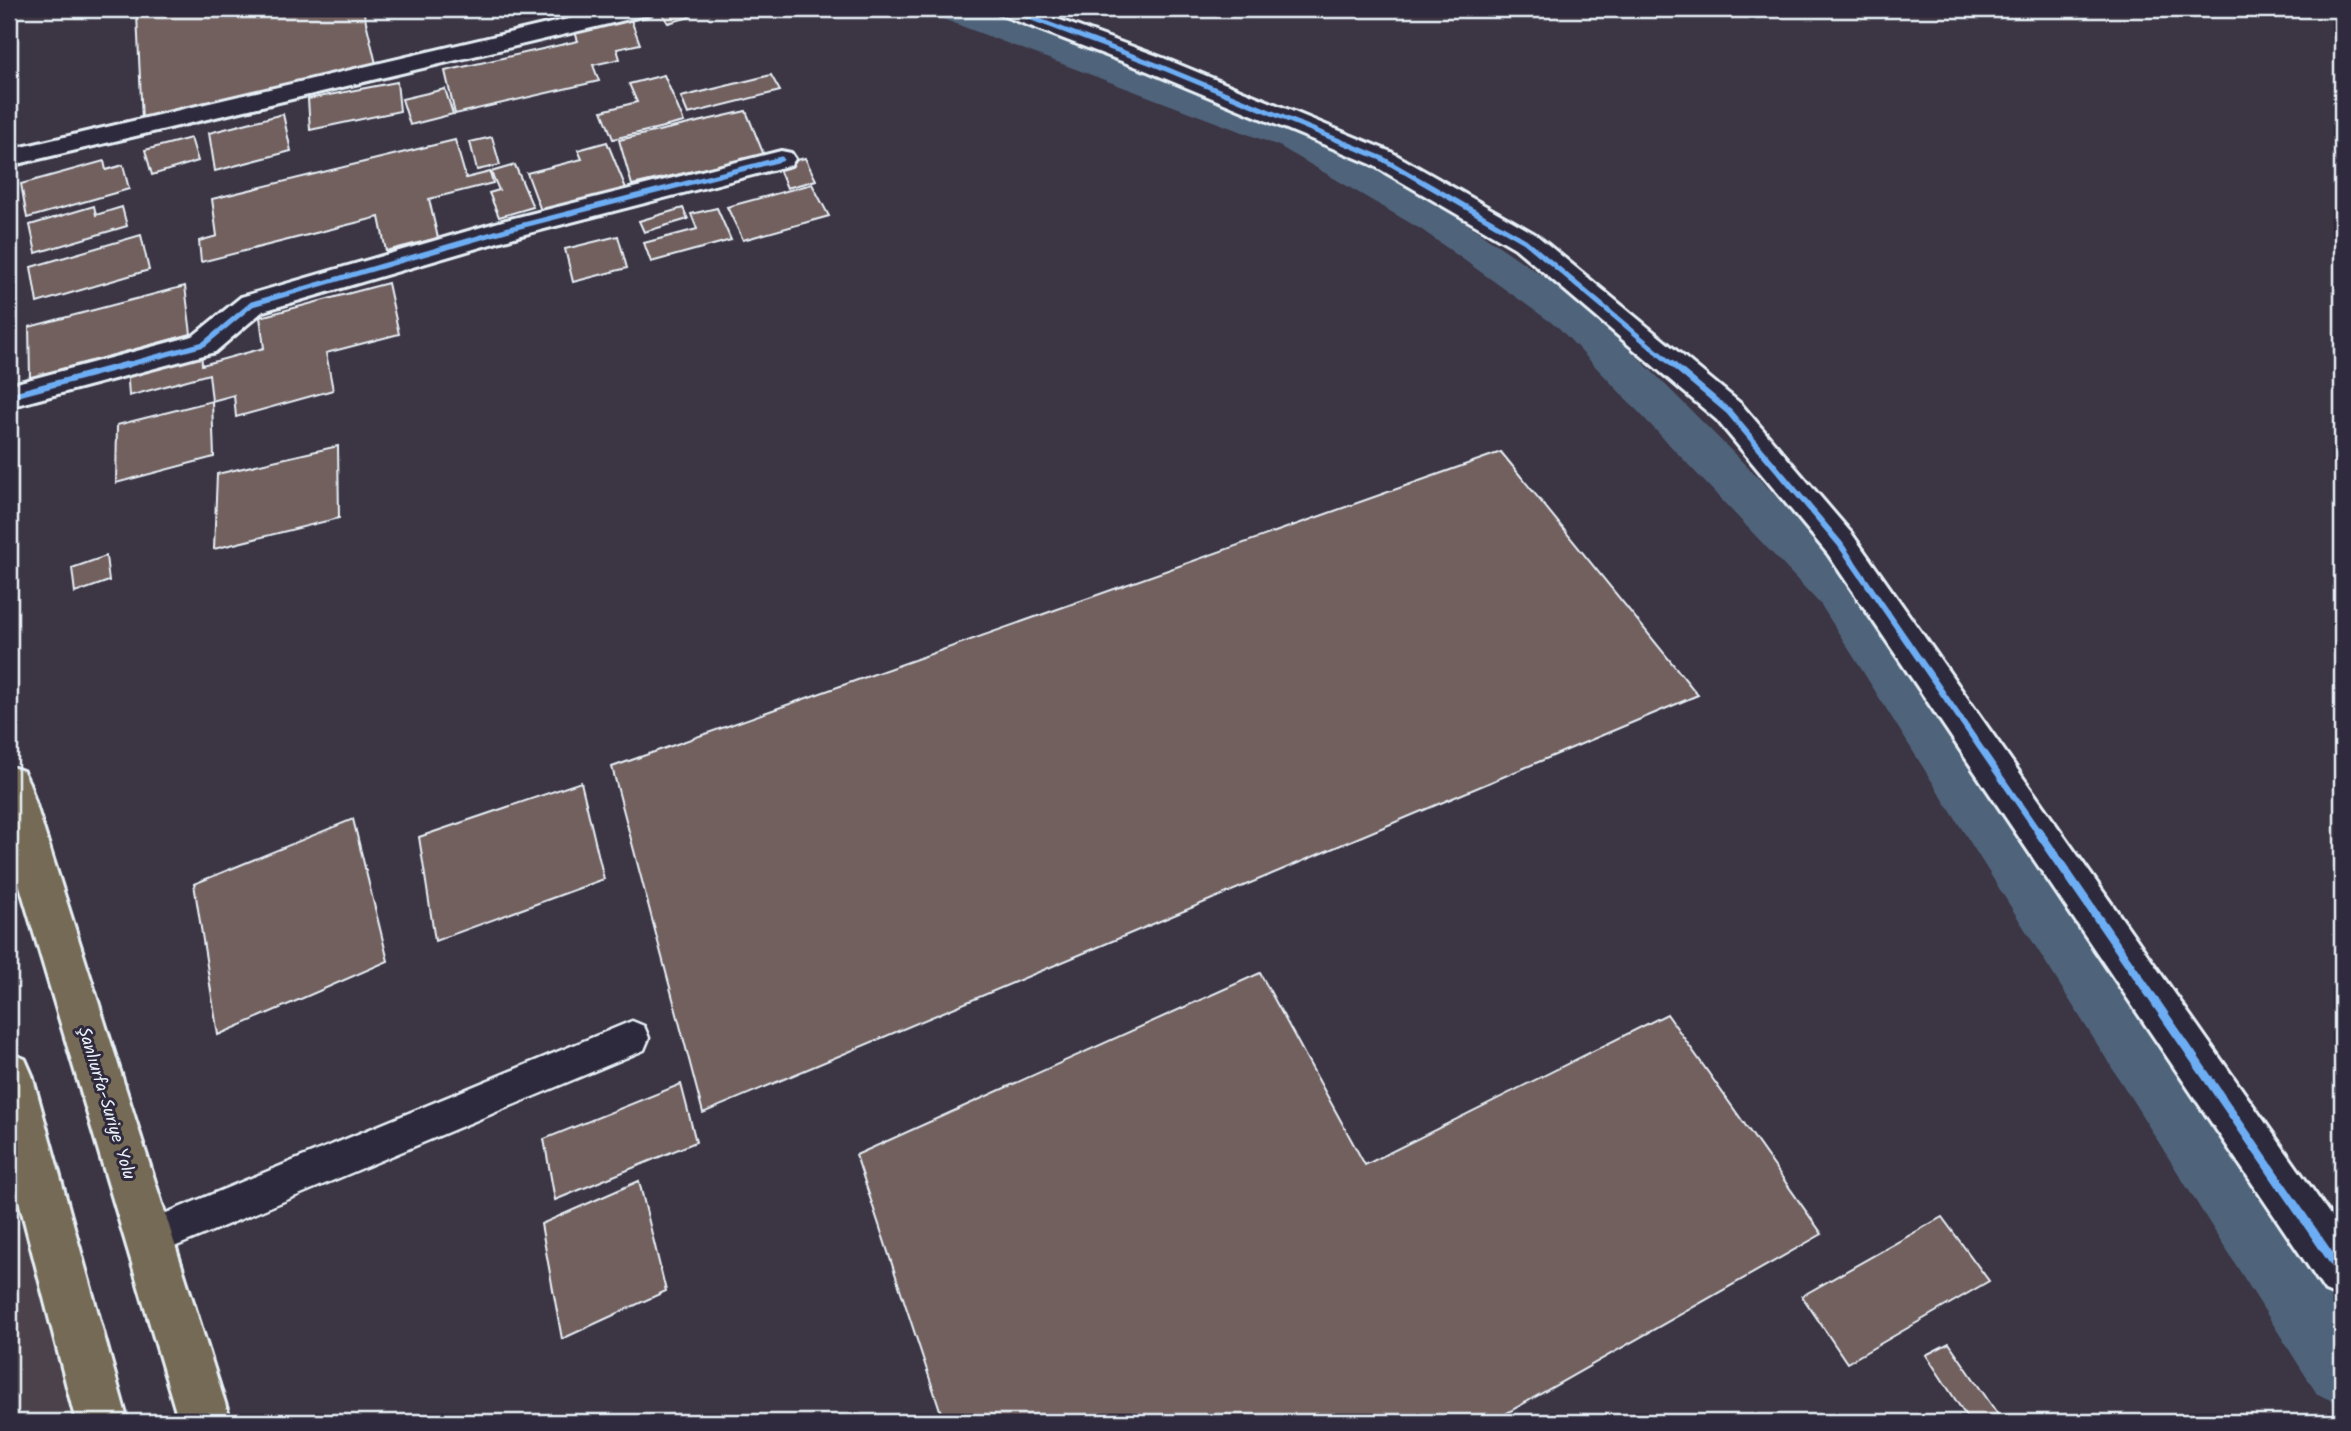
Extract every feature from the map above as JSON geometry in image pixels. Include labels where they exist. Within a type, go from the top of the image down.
[{"type":"highway","name":"Şanlıurfa-Suriye Yolu","points":[[9,783],[205,1422]]},
{"type":"highway","points":[[9,1075],[102,1422]]},
{"type":"street","points":[[9,158],[642,9]]},
{"type":"street","points":[[1008,9],[1154,64],[1381,158],[1525,241],[1729,412],[1840,544],[2342,1274]]},
{"type":"street","points":[[9,396],[204,344],[252,304],[516,227],[781,159]]},
{"type":"lane","points":[[148,1239],[632,1038]]},
{"type":"shaded area","points":[[9,1100],[91,1422],[9,1422]]},
{"type":"building","points":[[166,9],[363,9],[377,68],[142,121],[137,15]]},
{"type":"building","points":[[685,9],[690,17],[668,23],[662,13]]},
{"type":"building","points":[[631,20],[640,44],[617,49],[620,59],[593,65],[599,81],[455,114],[445,71],[578,41],[575,32]]},
{"type":"building","points":[[664,75],[684,122],[613,139],[602,111],[637,102],[629,84]]},
{"type":"building","points":[[771,75],[780,91],[688,114],[681,97]]},
{"type":"building","points":[[397,82],[400,111],[310,130],[308,99]]},
{"type":"building","points":[[445,89],[453,114],[410,125],[402,99]]},
{"type":"building","points":[[746,111],[764,155],[632,185],[619,140]]},
{"type":"building","points":[[283,114],[291,151],[215,171],[209,133]]},
{"type":"building","points":[[492,137],[500,165],[477,170],[470,142]]},
{"type":"building","points":[[191,138],[198,161],[152,175],[145,150]]},
{"type":"building","points":[[455,140],[466,178],[490,172],[493,183],[429,199],[438,238],[386,251],[379,217],[201,262],[199,241],[217,236],[212,199]]},
{"type":"building","points":[[607,142],[628,193],[543,216],[527,173],[582,159],[578,150]]},
{"type":"building","points":[[805,158],[816,180],[787,188],[777,165]]},
{"type":"building","points":[[104,161],[106,170],[123,165],[129,189],[27,218],[21,184]]},
{"type":"building","points":[[515,165],[533,207],[499,217],[489,193],[499,190],[491,172]]},
{"type":"building","points":[[812,184],[829,216],[743,240],[727,207]]},
{"type":"building","points":[[94,206],[96,215],[122,207],[127,226],[36,253],[30,225]]},
{"type":"building","points":[[683,208],[688,219],[644,232],[639,221]]},
{"type":"building","points":[[717,208],[731,240],[651,262],[644,243],[697,229],[691,214]]},
{"type":"building","points":[[141,235],[149,270],[37,303],[31,267]]},
{"type":"building","points":[[618,236],[627,268],[573,282],[565,249]]},
{"type":"building","points":[[388,283],[399,334],[326,353],[333,390],[236,417],[234,395],[212,401],[209,374],[129,396],[127,367],[201,347],[202,365],[264,348],[260,317]]},
{"type":"building","points":[[185,286],[191,334],[30,378],[29,327]]},
{"type":"building","points":[[212,401],[214,457],[116,483],[117,425]]},
{"type":"building","points":[[338,446],[339,518],[214,549],[217,474]]},
{"type":"building","points":[[1501,452],[1698,695],[703,1113],[612,767]]},
{"type":"building","points":[[106,556],[109,581],[75,593],[72,568]]},
{"type":"building","points":[[581,782],[604,879],[435,941],[419,837]]},
{"type":"building","points":[[353,819],[388,961],[218,1035],[194,884]]},
{"type":"building","points":[[1260,973],[1365,1165],[1667,1014],[1822,1234],[1491,1422],[944,1422],[856,1155]]},
{"type":"building","points":[[681,1084],[696,1142],[555,1200],[544,1139]]},
{"type":"building","points":[[639,1181],[666,1291],[562,1339],[541,1224]]},
{"type":"building","points":[[1942,1217],[1989,1281],[1847,1363],[1802,1296]]},
{"type":"building","points":[[1949,1343],[2003,1422],[1970,1422],[1926,1355]]},
{"type":"waterway","points":[[947,9],[1293,138],[1436,221],[1574,318],[1839,591],[2342,1369]]},
{"type":"cycle path","points":[[1008,9],[1154,64],[1381,158],[1525,241],[1729,412],[1840,544],[2342,1274]]},
{"type":"cycle path","points":[[9,396],[204,344],[252,304],[516,227],[781,159]]}]
